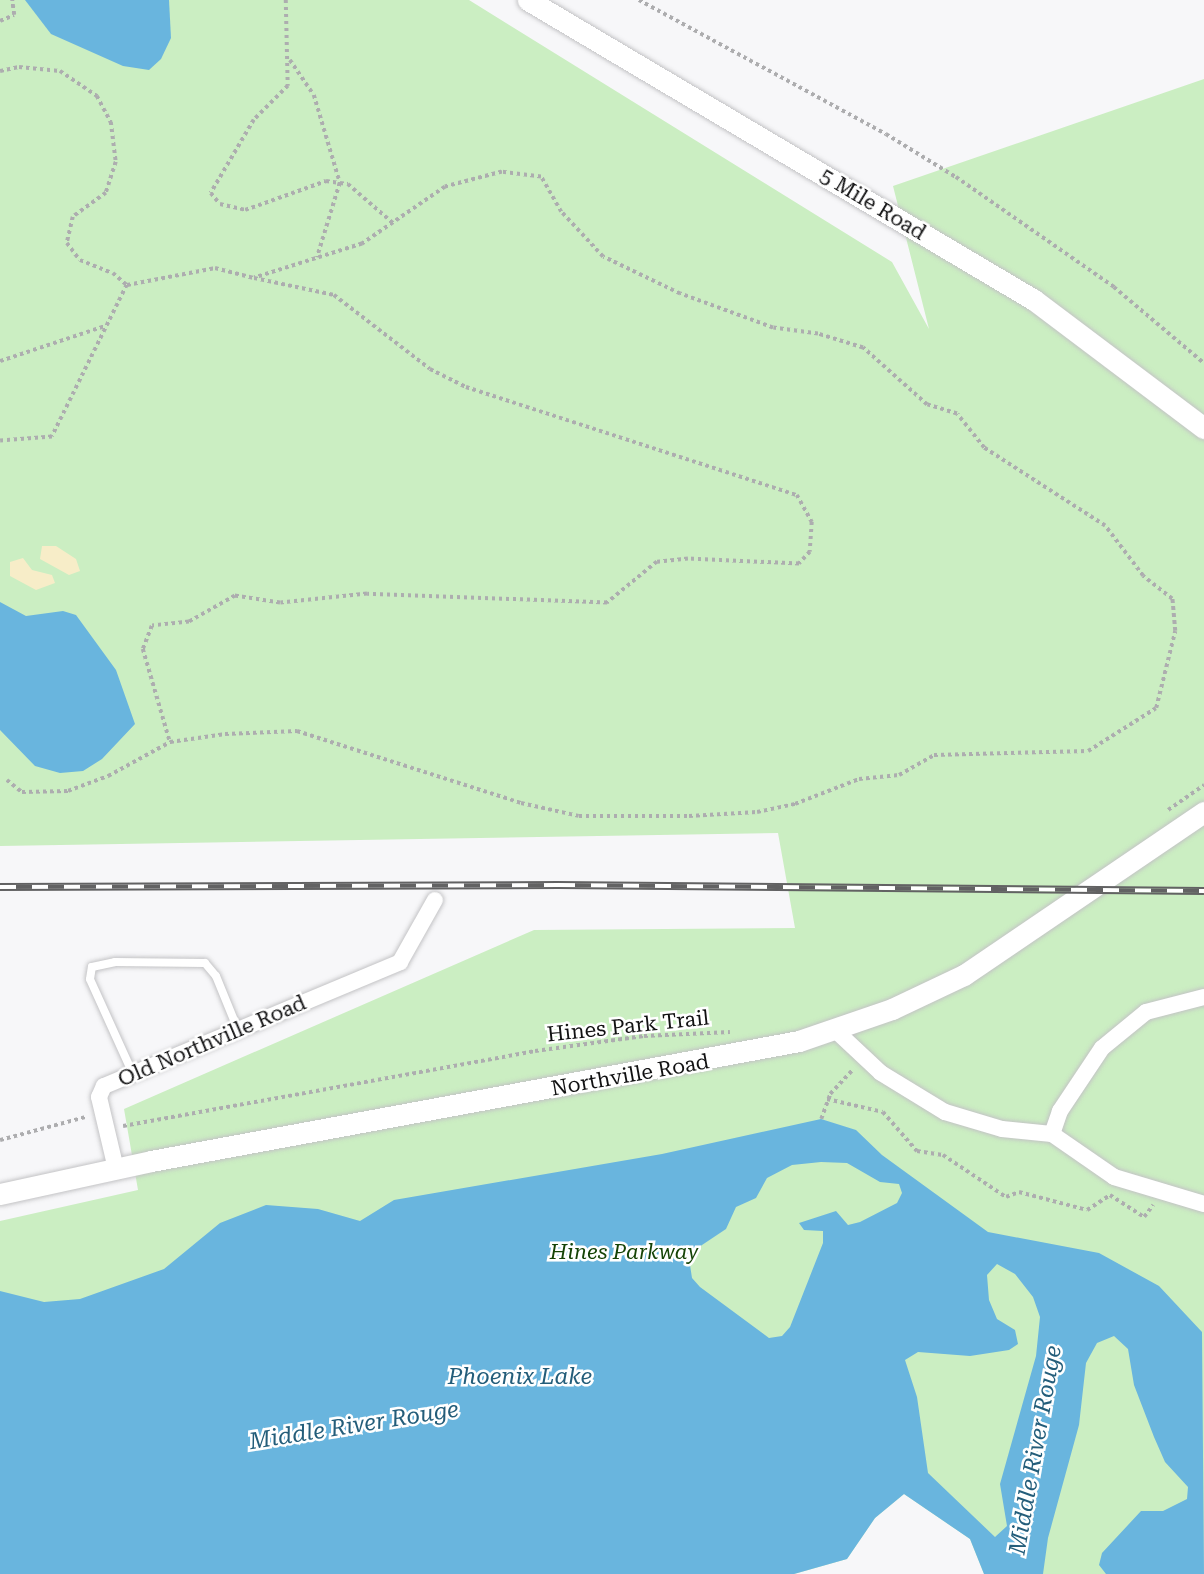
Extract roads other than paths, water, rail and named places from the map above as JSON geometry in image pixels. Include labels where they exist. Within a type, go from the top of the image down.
[{"type":"street","name":"5 Mile Road","points":[[528,0],[1034,300],[1204,428]]},
{"type":"street","name":"Northville Road","points":[[0,1194],[116,1169],[754,1053],[834,1030],[892,1009],[964,975],[1204,812]]},
{"type":"street","name":"Old Northville Road","points":[[116,1169],[99,1097],[104,1086],[400,962],[435,900]]},
{"type":"street","points":[[1052,1134],[1060,1111],[1102,1048],[1146,1012],[1204,997]]},
{"type":"street","points":[[834,1030],[865,1058],[945,1112],[1002,1129],[1052,1134],[1104,1172],[1158,1193],[1204,1204]]},
{"type":"lane","points":[[133,1074],[90,979],[92,968],[115,962],[205,963],[216,976],[238,1030]]},
{"type":"water","points":[[25,0],[169,0],[171,38],[161,59],[149,70],[123,66],[51,34]]},
{"type":"water","points":[[0,602],[26,616],[63,611],[76,615],[116,670],[135,724],[102,759],[83,771],[60,773],[35,766],[0,730]]},
{"type":"water","name":"Phoenix Lake","points":[[821,1119],[856,1130],[882,1155],[988,1232],[1099,1253],[1159,1286],[1202,1332],[1204,1574],[1106,1574],[1099,1565],[1102,1553],[1141,1511],[1163,1511],[1187,1499],[1188,1487],[1165,1462],[1134,1385],[1128,1349],[1114,1336],[1097,1343],[1086,1363],[1079,1425],[1048,1538],[1043,1574],[984,1574],[970,1539],[904,1494],[875,1518],[847,1559],[794,1574],[0,1574],[0,1291],[44,1302],[80,1299],[164,1269],[220,1223],[266,1205],[318,1209],[360,1221],[394,1200],[662,1154]],"holes":[[[847,1163],[880,1182],[899,1184],[902,1193],[897,1203],[860,1222],[848,1225],[836,1211],[799,1223],[804,1230],[823,1231],[823,1243],[790,1327],[782,1336],[769,1338],[700,1287],[692,1278],[690,1265],[699,1247],[726,1229],[736,1207],[756,1198],[767,1178],[792,1165]],[[997,1264],[1015,1274],[1033,1297],[1040,1317],[1036,1356],[1000,1484],[1007,1526],[995,1537],[928,1473],[917,1397],[905,1360],[918,1352],[970,1356],[1009,1350],[1018,1344],[1015,1330],[997,1319],[989,1300],[987,1275]]]},
{"type":"railway","points":[[0,887],[559,885],[1204,891]]},
{"type":"park label","name":"Hines Parkway","points":[[624,1252]]},
{"type":"water label","name":"Middle River Rouge","points":[[354,1426]]},
{"type":"water label","name":"Middle River Rouge","points":[[1036,1450]]}]
